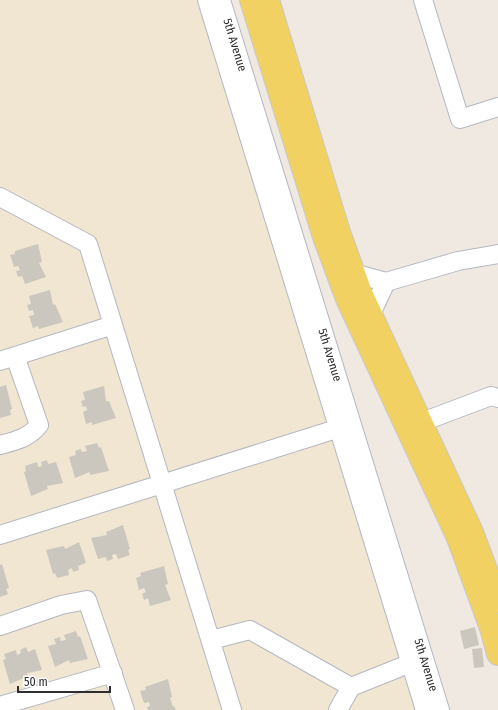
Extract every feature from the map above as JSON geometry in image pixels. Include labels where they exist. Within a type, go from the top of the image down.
[{"type":"main road","points":[[251,0],[324,237],[347,299],[458,538],[491,628],[498,654]]},
{"type":"main road","points":[[268,0],[339,232],[354,273],[371,314],[472,532],[498,602]]},
{"type":"street","name":"5th Avenue","points":[[206,0],[345,427],[440,710]]},
{"type":"street","name":"5th Avenue","points":[[221,0],[345,427],[425,710]]},
{"type":"street","points":[[423,0],[460,119],[498,107]]},
{"type":"street","points":[[0,197],[88,244],[232,710]]},
{"type":"street","points":[[354,273],[386,282],[458,261],[498,254]]},
{"type":"street","points":[[371,314],[386,282]]},
{"type":"street","points":[[0,446],[25,437],[34,431],[39,425],[8,359],[113,325]]},
{"type":"street","points":[[422,422],[491,396],[498,398]]},
{"type":"street","points":[[0,535],[345,427]]},
{"type":"street","points":[[0,626],[61,605],[87,600],[126,710]]},
{"type":"street","points":[[211,640],[250,630],[351,687]]},
{"type":"street","points":[[338,710],[351,687],[411,663]]},
{"type":"street","points":[[0,706],[114,673]]},
{"type":"shaded area","points":[[0,0],[228,0],[444,710],[0,710]]},
{"type":"building","points":[[38,244],[42,262],[39,263],[46,277],[25,284],[22,276],[18,277],[16,271],[20,270],[18,266],[14,267],[10,255],[15,254],[15,251]]},
{"type":"building","points":[[50,290],[53,305],[55,304],[63,322],[39,329],[38,326],[33,328],[29,316],[34,315],[33,310],[29,311],[27,305],[31,304],[29,296]]},
{"type":"building","points":[[6,385],[12,409],[10,410],[11,415],[0,418],[0,387]]},
{"type":"building","points":[[104,386],[106,401],[109,401],[116,418],[92,425],[92,422],[86,424],[83,412],[87,410],[86,406],[83,407],[81,401],[85,400],[83,392]]},
{"type":"building","points":[[97,443],[99,448],[101,447],[109,471],[90,475],[90,472],[75,478],[69,457],[76,455],[75,451],[81,449],[82,452],[87,451],[85,446]]},
{"type":"building","points":[[47,460],[48,464],[56,462],[63,483],[47,486],[48,489],[31,496],[24,472],[26,471],[25,466],[37,462],[38,467],[42,466],[41,462]]},
{"type":"building","points":[[123,525],[130,549],[128,550],[130,555],[118,559],[116,554],[112,555],[113,559],[107,561],[106,557],[98,559],[91,538],[107,535],[106,532]]},
{"type":"building","points":[[79,542],[86,563],[78,566],[79,570],[73,572],[72,568],[68,570],[69,575],[57,578],[55,573],[53,574],[46,550],[64,546],[65,549]]},
{"type":"building","points":[[2,564],[9,588],[6,589],[8,594],[0,597],[0,565]]},
{"type":"building","points":[[164,566],[168,584],[165,585],[171,600],[150,606],[148,598],[144,600],[142,594],[146,592],[144,588],[139,590],[136,578],[141,576],[140,573]]},
{"type":"building","points":[[475,627],[479,645],[464,649],[460,631]]},
{"type":"building","points":[[76,631],[78,637],[80,636],[88,659],[70,663],[69,660],[55,667],[48,646],[56,644],[54,639],[60,637],[61,641],[66,640],[64,635]]},
{"type":"building","points":[[26,647],[28,652],[35,649],[42,670],[27,673],[28,676],[10,684],[3,660],[6,659],[4,654],[16,650],[17,655],[21,653],[20,650]]},
{"type":"building","points":[[482,648],[484,667],[474,668],[472,649]]},
{"type":"building","points":[[168,679],[172,697],[170,698],[173,707],[174,706],[176,710],[148,710],[147,707],[150,706],[149,702],[144,703],[140,691],[146,690],[145,687]]}]
